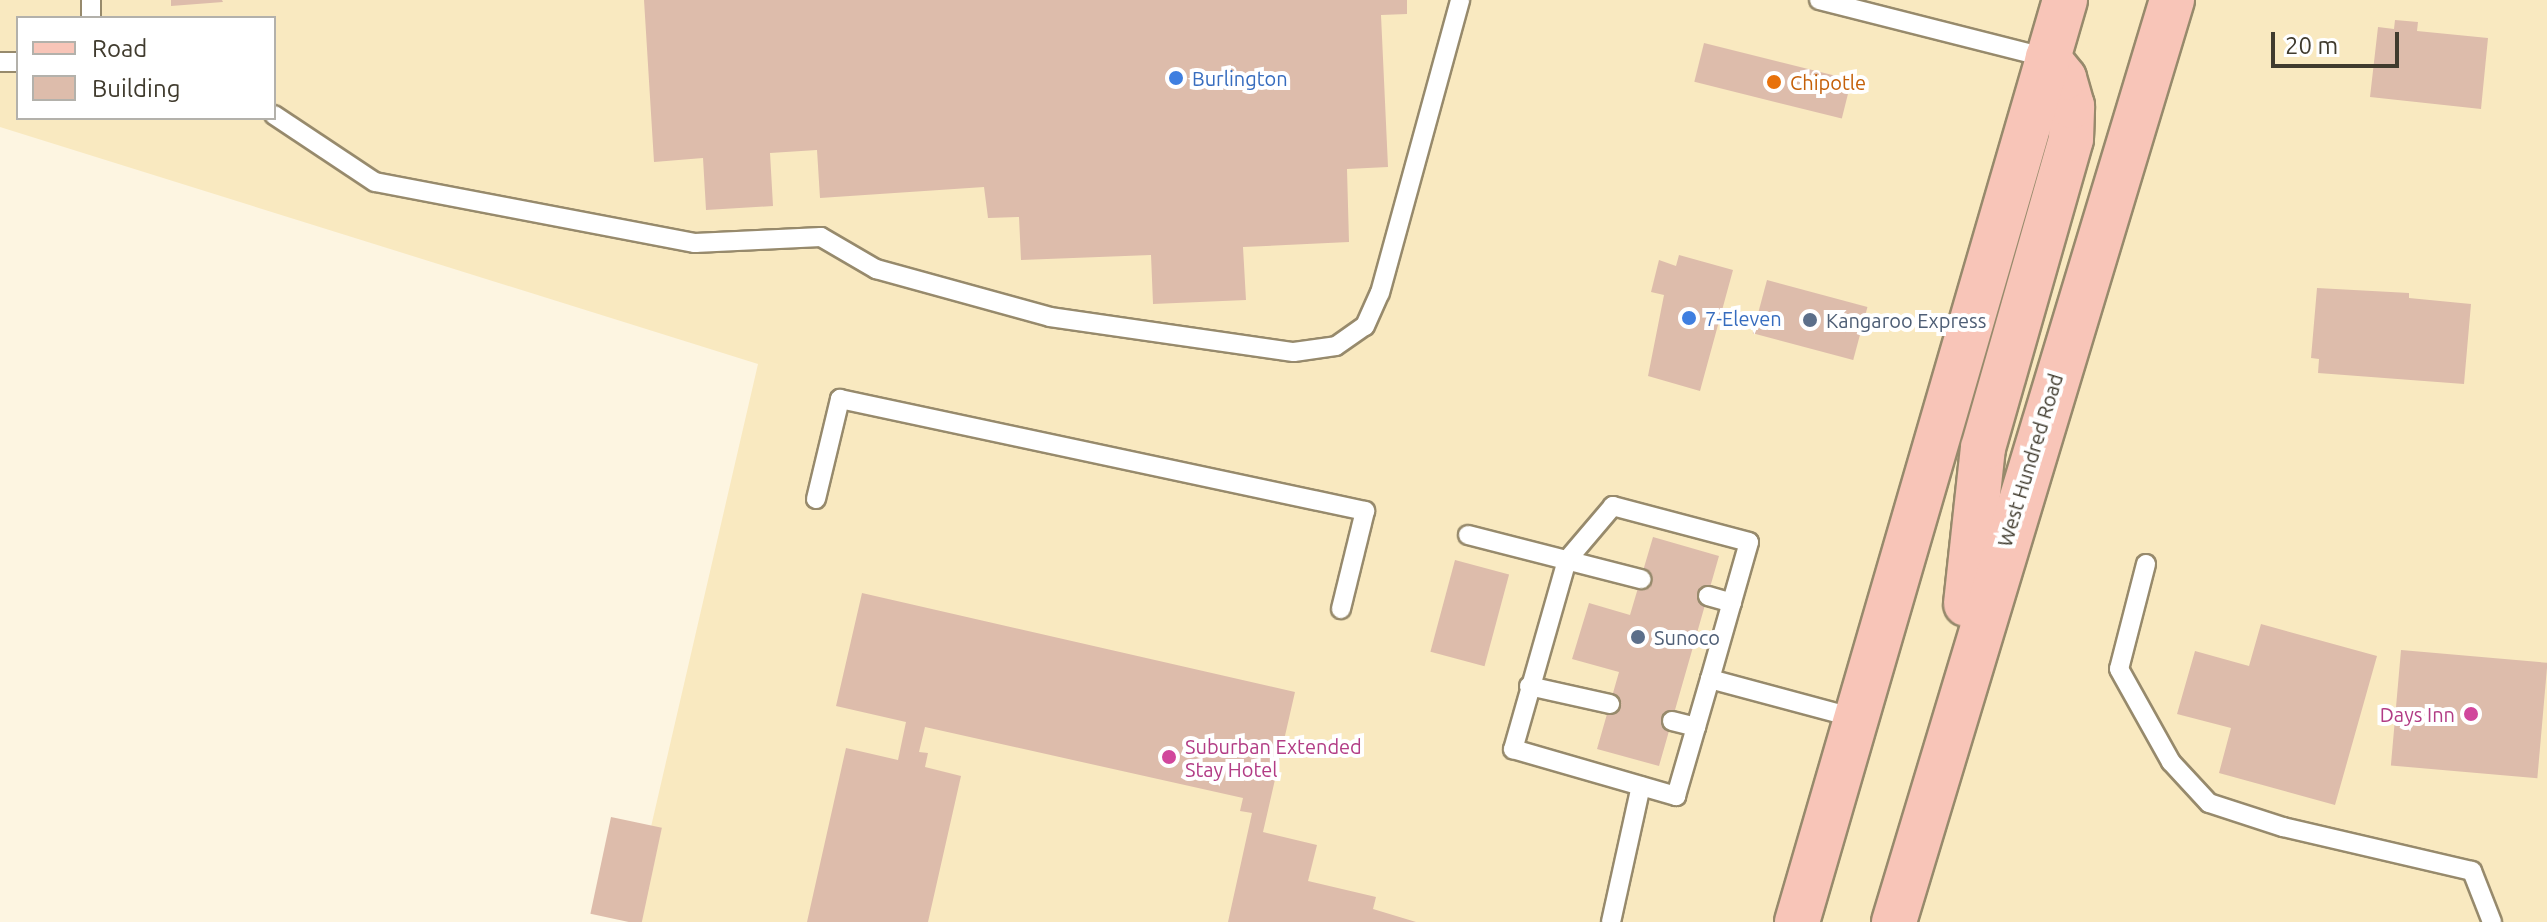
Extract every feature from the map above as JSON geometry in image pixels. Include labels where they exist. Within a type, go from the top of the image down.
[{"type":"main road","points":[[1797,922],[2065,0]]},
{"type":"main road","name":"West Hundred Road","points":[[1894,922],[1953,718],[2172,0]]},
{"type":"main road","points":[[1953,718],[1983,448],[2071,139],[2072,106],[2064,78],[2048,58]]},
{"type":"lane","points":[[276,116],[375,182],[695,243],[821,237],[876,269],[1050,317],[1294,352],[1336,346],[1365,326],[1380,293],[1460,0]]},
{"type":"lane","points":[[1819,0],[2048,58]]},
{"type":"lane","points":[[816,499],[840,399],[855,402],[1365,511],[1341,609]]},
{"type":"lane","points":[[1613,506],[1749,542],[1732,603],[1676,796],[1513,749],[1567,560],[1613,506]]},
{"type":"lane","points":[[1468,535],[1641,579]]},
{"type":"lane","points":[[2146,564],[2119,669],[2171,762],[2209,803],[2472,871],[2492,922]]},
{"type":"lane","points":[[1708,596],[1732,603]]},
{"type":"lane","points":[[1710,679],[1856,718]]},
{"type":"lane","points":[[1529,686],[1610,704]]},
{"type":"lane","points":[[1672,721],[1696,727]]},
{"type":"lane","points":[[1611,922],[1641,786]]},
{"type":"shaded area","points":[[0,0],[2547,0],[2547,922],[629,922],[758,364],[0,127]]},
{"type":"building","points":[[171,0],[222,0],[223,2],[171,6]]},
{"type":"building","points":[[644,0],[1407,0],[1407,14],[1381,15],[1388,167],[1347,169],[1349,242],[1243,247],[1246,300],[1153,304],[1151,255],[1021,260],[1019,217],[988,218],[984,187],[820,198],[817,150],[770,153],[773,206],[706,210],[703,158],[654,162]]},
{"type":"building","points":[[2395,20],[2418,22],[2417,31],[2488,38],[2481,109],[2370,97],[2378,27],[2394,29]]},
{"type":"building","name":"Chipotle","points":[[1704,43],[1851,80],[1842,119],[1694,82]]},
{"type":"building","name":"7-Eleven","points":[[1679,255],[1733,270],[1700,391],[1648,376],[1664,295],[1651,292],[1659,260],[1676,266]]},
{"type":"building","name":"Kangaroo Express","points":[[1767,280],[1867,307],[1853,360],[1753,333]]},
{"type":"building","points":[[2317,288],[2409,293],[2409,298],[2471,304],[2464,384],[2318,373],[2319,359],[2311,358]]},
{"type":"building","name":"Sunoco","points":[[1653,537],[1719,556],[1659,766],[1597,749],[1619,672],[1572,659],[1589,603],[1630,615]]},
{"type":"building","points":[[1455,560],[1509,574],[1485,666],[1430,652]]},
{"type":"building","name":"Suburban Extended Stay Hotel","points":[[862,593],[1295,692],[1263,832],[1317,845],[1308,881],[1376,897],[1373,909],[1416,922],[1228,922],[1252,813],[1240,811],[1243,798],[925,727],[919,752],[928,753],[925,767],[961,776],[928,922],[807,922],[846,748],[898,760],[906,722],[836,706]]},
{"type":"building","points":[[2261,624],[2377,656],[2335,805],[2219,773],[2231,728],[2177,714],[2195,651],[2249,666]]},
{"type":"building","name":"Days Inn","points":[[2401,650],[2547,663],[2537,778],[2391,766]]},
{"type":"building","points":[[611,817],[662,828],[642,922],[590,914]]},
{"type":"place","name":"Burlington","points":[[1176,78]]},
{"type":"place","name":"Chipotle","points":[[1774,82]]},
{"type":"place","name":"7-Eleven","points":[[1689,318]]},
{"type":"place","name":"Kangaroo Express","points":[[1810,320]]},
{"type":"place","name":"Sunoco","points":[[1638,637]]},
{"type":"place","name":"Days Inn","points":[[2471,714]]},
{"type":"place","name":"Suburban Extended Stay Hotel","points":[[1169,757]]}]
